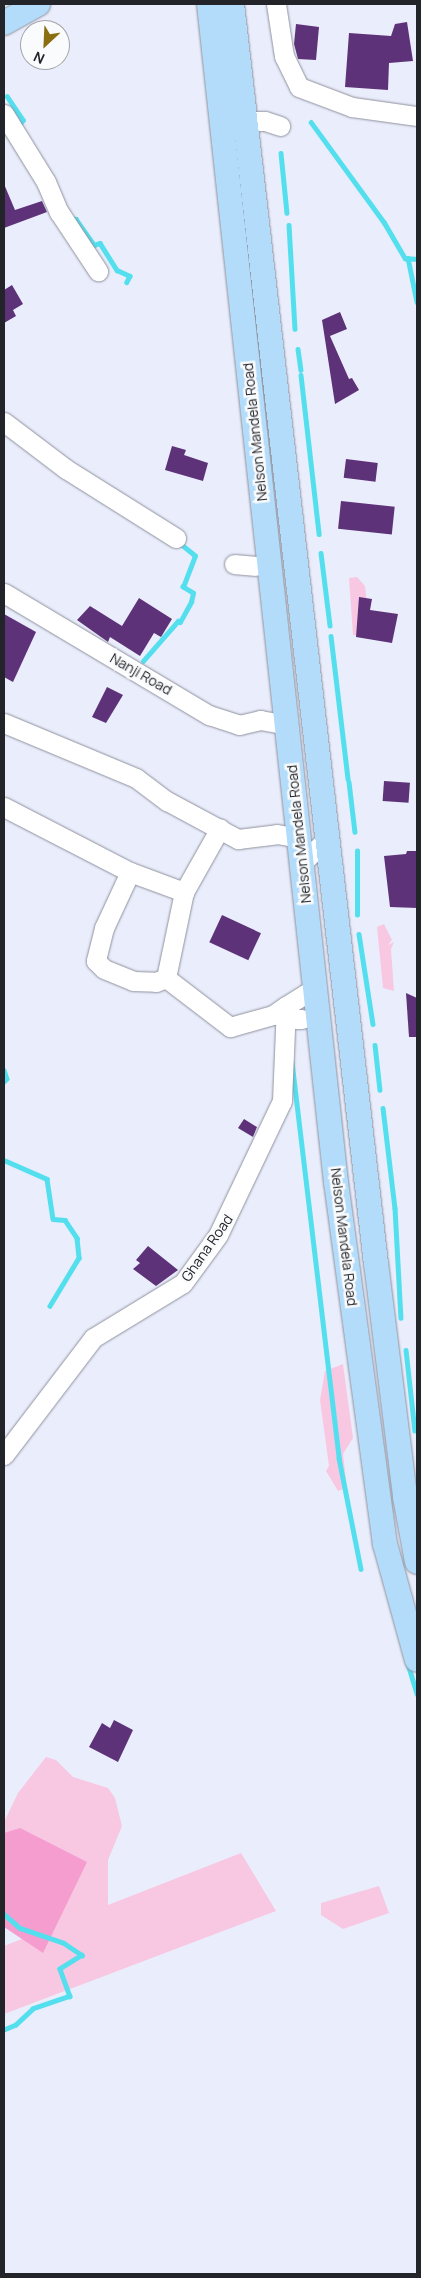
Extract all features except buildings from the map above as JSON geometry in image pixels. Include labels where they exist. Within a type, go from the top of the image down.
[{"type":"main road","points":[[4,23],[38,4]]},
{"type":"main road","name":"Nelson Mandela Road","points":[[209,4],[336,1182],[386,1544],[417,1660]]},
{"type":"main road","name":"Nelson Mandela Road","points":[[232,4],[404,1497],[417,1562]]},
{"type":"street","points":[[276,4],[284,56],[299,87],[352,107],[417,116]]},
{"type":"street","points":[[4,114],[59,212],[98,271]]},
{"type":"street","points":[[245,121],[265,121],[280,126]]},
{"type":"street","points":[[4,422],[66,469],[176,538]]},
{"type":"street","points":[[234,564],[256,566]]},
{"type":"street","name":"Nanji Road","points":[[4,593],[209,715],[239,724],[260,720],[287,725]]},
{"type":"street","points":[[4,723],[136,778],[167,801],[238,838],[277,834],[299,838]]},
{"type":"street","points":[[4,807],[130,872],[184,892]]},
{"type":"street","points":[[166,978],[184,892],[220,828]]},
{"type":"street","points":[[302,863],[327,839]]},
{"type":"street","points":[[130,872],[104,928],[96,960],[104,970],[133,981],[156,982],[166,978]]},
{"type":"street","points":[[166,978],[230,1027],[273,1016],[290,1015],[315,988]]},
{"type":"street","name":"Ghana Road","points":[[4,1455],[92,1338],[184,1283],[218,1235],[282,1101],[290,1015]]},
{"type":"shaded area","points":[[357,577],[365,586],[367,604],[360,636],[353,635],[349,578]]},
{"type":"shaded area","points":[[384,924],[392,940],[388,945],[394,942],[391,949],[394,991],[383,988],[377,927]]},
{"type":"shaded area","points":[[343,1364],[353,1438],[343,1454],[347,1488],[338,1491],[326,1471],[329,1466],[320,1400],[325,1371]]},
{"type":"shaded area","points":[[46,1757],[56,1760],[73,1777],[108,1788],[115,1798],[122,1826],[108,1860],[108,1905],[241,1853],[276,1911],[4,2014],[4,1946],[37,1933],[4,1908],[4,1822],[18,1793]]},
{"type":"shaded area","points":[[20,1828],[87,1862],[43,1953],[4,1927],[4,1833]]},
{"type":"shaded area","points":[[379,1886],[389,1913],[343,1929],[321,1915],[321,1903]]},
{"type":"waterway","points":[[7,96],[23,120],[18,129]]},
{"type":"waterway","points":[[311,122],[384,222],[405,258],[417,259]]},
{"type":"waterway","points":[[281,153],[287,213]]},
{"type":"waterway","points":[[69,218],[76,219],[94,245],[100,243],[117,270],[130,276],[127,282]]},
{"type":"waterway","points":[[289,225],[295,329]]},
{"type":"waterway","points":[[408,258],[417,302]]},
{"type":"waterway","points":[[298,349],[301,370]]},
{"type":"waterway","points":[[301,375],[319,534]]},
{"type":"waterway","points":[[143,661],[178,621],[180,622],[191,602],[193,593],[183,587],[195,556],[178,542]]},
{"type":"waterway","points":[[321,553],[330,625]]},
{"type":"waterway","points":[[331,636],[348,779]]},
{"type":"waterway","points":[[349,782],[355,832]]},
{"type":"waterway","points":[[357,851],[357,915]]},
{"type":"waterway","points":[[359,934],[373,1024]]},
{"type":"waterway","points":[[375,1045],[380,1090]]},
{"type":"waterway","points":[[292,1062],[339,1458],[361,1569]]},
{"type":"waterway","points":[[4,1070],[7,1079],[4,1082]]},
{"type":"waterway","points":[[383,1108],[395,1208],[401,1318]]},
{"type":"waterway","points":[[4,1160],[47,1179],[53,1219],[65,1220],[77,1238],[79,1258],[50,1306]]},
{"type":"waterway","points":[[406,1350],[415,1431]]},
{"type":"waterway","points":[[408,1664],[417,1694]]},
{"type":"waterway","points":[[4,1914],[20,1928],[64,1943],[82,1955],[60,1969],[70,1996],[33,2009],[16,2025],[4,2030]]}]
